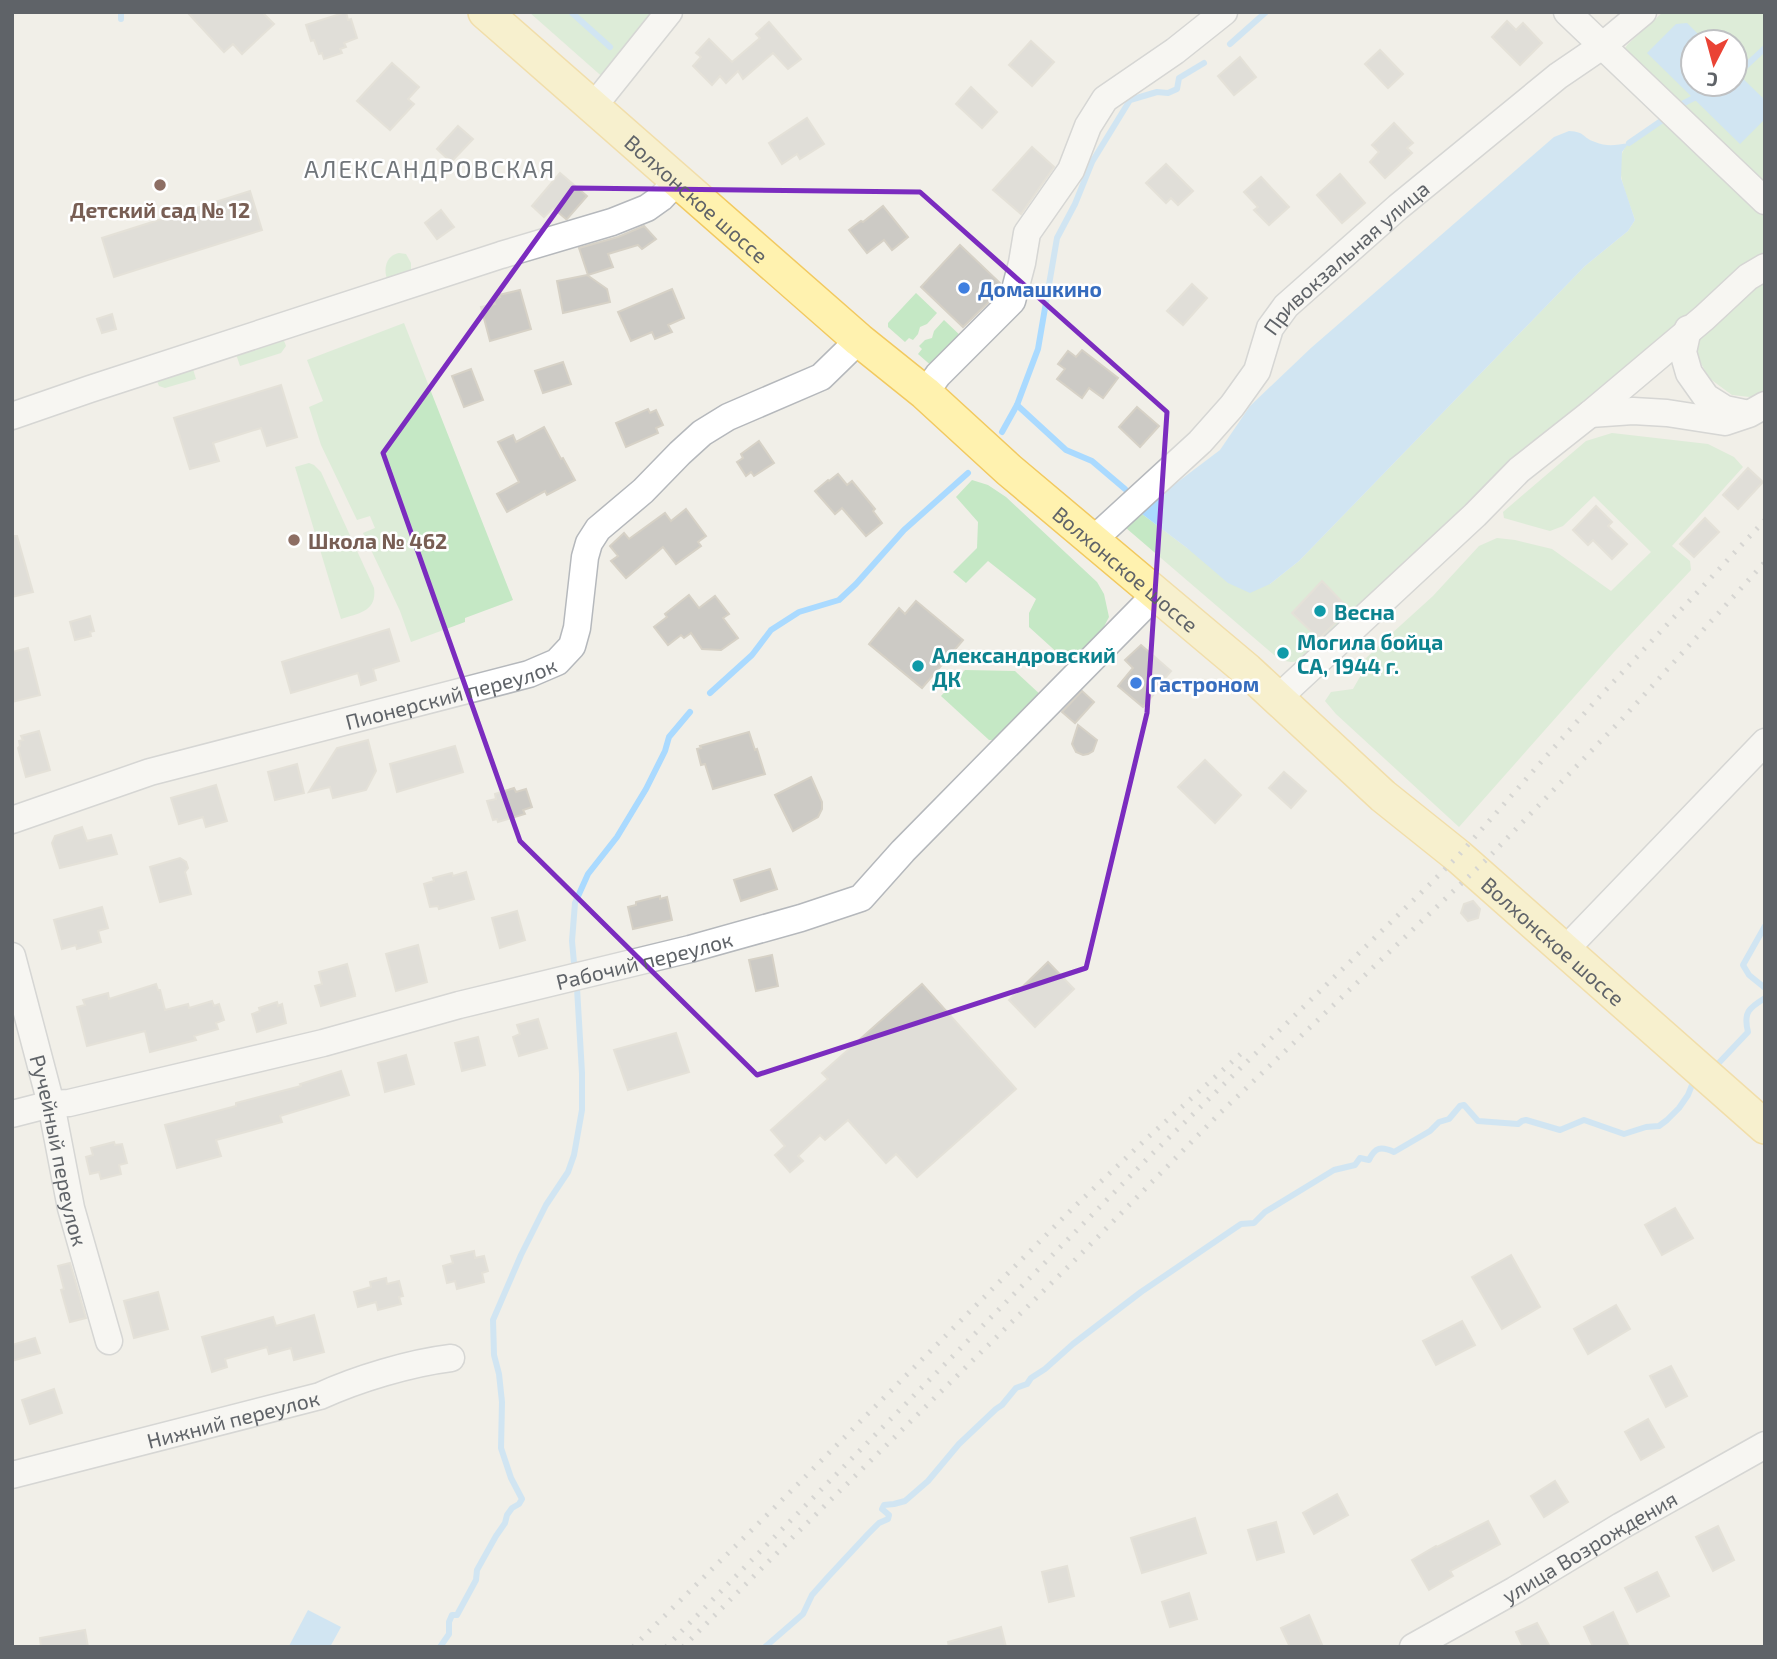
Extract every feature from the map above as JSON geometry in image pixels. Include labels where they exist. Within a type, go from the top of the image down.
[{"type":"main road","name":"Волхонское шоссе","points":[[485,12],[859,340],[925,393],[1009,470],[1247,670],[1383,796],[1458,856],[1765,1128]]},
{"type":"street","points":[[593,107],[670,12]]},
{"type":"street","points":[[925,393],[938,375],[1012,301],[1027,233],[1070,170],[1088,126],[1105,99],[1175,51],[1224,12]]},
{"type":"street","points":[[1567,12],[1765,201]]},
{"type":"street","name":"Привокзальная улица","points":[[1093,540],[1200,442],[1232,406],[1257,371],[1270,328],[1286,306],[1398,207],[1558,76],[1602,46],[1643,12]]},
{"type":"street","points":[[12,416],[489,259],[612,222],[647,208],[677,181]]},
{"type":"street","points":[[1277,699],[1475,515],[1519,470],[1704,318],[1748,277],[1765,267]]},
{"type":"street","points":[[1688,329],[1683,352],[1689,373],[1706,397],[1724,409],[1757,410]]},
{"type":"street","name":"Пионерский переулок","points":[[12,820],[150,772],[529,674],[556,662],[572,646],[589,543],[598,529],[643,491],[702,433],[728,418],[821,377],[859,340]]},
{"type":"street","points":[[1590,414],[1633,411],[1667,413],[1725,422],[1757,410]]},
{"type":"street","name":"Рабочий переулок","points":[[12,1114],[323,1043],[459,1006],[702,946],[861,898],[903,851],[1156,594]]},
{"type":"street","points":[[1564,951],[1765,742]]},
{"type":"street","name":"Ручейный переулок","points":[[12,956],[51,1104],[71,1208],[109,1341]]},
{"type":"street","name":"Нижний переулок","points":[[12,1475],[320,1396],[425,1362],[451,1358]]},
{"type":"street","name":"улица Возрождения","points":[[1413,1647],[1765,1445]]},
{"type":"highlighted area","points":[[573,188],[920,192],[1167,412],[1147,713],[1086,968],[757,1075],[520,841],[383,453]]},
{"type":"green space","points":[[529,12],[661,12],[606,80]]},
{"type":"green space","points":[[1663,12],[1765,12],[1765,189],[1622,52]]},
{"type":"green space","points":[[1664,119],[1765,211],[1765,258],[1302,661],[1280,660],[1126,528],[1142,514],[1187,548],[1270,584],[1299,561],[1585,266],[1628,231],[1635,220],[1620,172],[1622,153],[1635,137]]},
{"type":"green space","points":[[399,253],[406,254],[411,263],[411,271],[388,282],[386,264],[391,257]]},
{"type":"green space","points":[[1765,281],[1765,391],[1750,397],[1732,395],[1709,378],[1697,356],[1699,340],[1744,292]]},
{"type":"green space","points":[[916,293],[937,313],[927,324],[920,327],[913,340],[909,338],[905,342],[888,327],[888,323]]},
{"type":"green space","points":[[944,320],[964,339],[934,368],[918,354],[922,349],[919,346],[932,338],[934,331]]},
{"type":"green space","points":[[404,323],[513,600],[411,642],[400,611],[363,533],[375,528],[370,516],[357,520],[321,445],[309,407],[323,401],[307,360]]},
{"type":"green space","points":[[283,338],[286,346],[281,353],[240,366],[235,351]]},
{"type":"green space","points":[[193,369],[196,379],[165,388],[159,386],[157,381]]},
{"type":"green space","points":[[1612,433],[1708,444],[1734,457],[1743,467],[1672,546],[1690,561],[1691,570],[1614,652],[1459,827],[1325,701],[1331,692],[1353,689],[1361,675],[1363,661],[1433,596],[1479,546],[1497,538],[1552,549],[1611,591],[1651,552],[1594,496],[1563,526],[1550,531],[1504,518],[1503,512],[1586,441]]},
{"type":"green space","points":[[309,463],[321,472],[374,588],[373,602],[366,610],[341,619],[295,467]]},
{"type":"green space","points":[[972,480],[988,485],[1006,497],[1097,582],[1104,594],[1109,617],[1098,638],[1072,666],[1029,627],[1029,613],[1036,599],[988,561],[966,583],[953,572],[977,548],[978,522],[956,497]]},
{"type":"green space","points":[[965,670],[1015,671],[1043,697],[1000,740],[989,740],[941,696]]},
{"type":"water","points":[[1687,23],[1692,28],[1679,28],[1679,84],[1647,53],[1676,24]]},
{"type":"water","points":[[1749,85],[1765,100],[1765,119],[1740,144],[1693,98],[1749,98]]},
{"type":"water","points":[[1569,131],[1578,132],[1604,145],[1629,143],[1622,152],[1621,178],[1635,220],[1628,231],[1585,266],[1299,561],[1270,584],[1250,593],[1228,583],[1142,514],[1146,506],[1220,450],[1250,406],[1311,348],[1554,137]]},
{"type":"water","points":[[308,1610],[341,1627],[330,1647],[289,1646]]},
{"type":"building","points":[[187,12],[262,12],[274,24],[242,54],[233,44],[224,52]]},
{"type":"building","points":[[346,12],[357,38],[344,43],[346,47],[340,49],[342,53],[324,59],[314,40],[311,41],[306,25]]},
{"type":"building","points":[[1507,21],[1516,30],[1523,23],[1542,43],[1520,65],[1492,37]]},
{"type":"building","points":[[769,22],[801,59],[788,69],[773,53],[743,79],[738,71],[726,83],[720,76],[712,85],[693,66],[701,57],[696,53],[709,39],[732,62],[760,38],[756,34]]},
{"type":"building","points":[[1031,41],[1054,62],[1032,86],[1009,65]]},
{"type":"building","points":[[1380,50],[1403,74],[1388,88],[1365,64]]},
{"type":"building","points":[[1240,57],[1256,77],[1234,95],[1218,76]]},
{"type":"building","points":[[392,63],[419,87],[408,99],[414,104],[390,130],[357,101]]},
{"type":"building","points":[[971,87],[997,112],[982,128],[956,104]]},
{"type":"building","points":[[807,118],[824,144],[800,159],[797,154],[782,164],[769,143]]},
{"type":"building","points":[[1394,123],[1413,143],[1407,148],[1412,153],[1385,178],[1370,162],[1379,152],[1372,145]]},
{"type":"building","points":[[458,126],[473,139],[451,162],[437,149]]},
{"type":"building","points":[[1032,147],[1054,167],[1021,214],[993,190]]},
{"type":"building","points":[[1166,164],[1193,191],[1178,205],[1171,198],[1166,203],[1146,183]]},
{"type":"building","points":[[560,173],[587,196],[567,219],[553,208],[544,217],[532,206]]},
{"type":"building","points":[[1340,174],[1365,203],[1342,223],[1317,195]]},
{"type":"building","points":[[1261,177],[1289,207],[1269,225],[1254,210],[1258,207],[1244,192]]},
{"type":"building","points":[[250,191],[262,230],[114,277],[102,238]]},
{"type":"building","points":[[883,206],[908,237],[892,250],[884,240],[867,253],[849,230]]},
{"type":"building","points":[[441,210],[454,227],[437,239],[425,223]]},
{"type":"building","points":[[644,226],[656,239],[642,249],[638,245],[608,254],[613,267],[588,275],[579,248]]},
{"type":"building","name":"Домашкино","points":[[960,245],[1000,283],[998,293],[963,327],[921,287]]},
{"type":"building","points":[[587,275],[607,289],[610,302],[563,313],[557,281]]},
{"type":"building","points":[[1192,284],[1207,298],[1183,325],[1167,311]]},
{"type":"building","points":[[672,289],[684,318],[668,325],[672,332],[655,339],[652,332],[631,341],[618,312]]},
{"type":"building","points":[[520,290],[531,329],[490,341],[481,307],[495,304],[493,299],[500,297],[499,295]]},
{"type":"building","points":[[112,314],[116,329],[102,333],[97,319]]},
{"type":"building","points":[[1082,350],[1118,378],[1103,398],[1089,388],[1082,398],[1057,379],[1065,369],[1058,364],[1068,351],[1076,357]]},
{"type":"building","points":[[563,362],[571,384],[543,393],[535,371]]},
{"type":"building","points":[[471,369],[483,400],[464,407],[452,376]]},
{"type":"building","points":[[281,385],[297,437],[267,446],[261,428],[213,443],[219,461],[190,469],[174,418]]},
{"type":"building","points":[[1137,407],[1159,426],[1140,447],[1119,427]]},
{"type":"building","points":[[648,409],[650,413],[656,410],[663,425],[656,428],[658,433],[626,447],[616,423]]},
{"type":"building","points":[[544,427],[575,480],[547,495],[545,491],[507,512],[497,494],[519,482],[498,442],[513,435],[516,442]]},
{"type":"building","points":[[759,441],[774,463],[754,476],[751,472],[746,476],[737,462],[743,458],[741,454]]},
{"type":"building","points":[[1748,468],[1763,482],[1738,509],[1723,495]]},
{"type":"building","points":[[838,474],[847,485],[852,481],[875,509],[873,511],[882,523],[866,536],[842,508],[835,514],[815,491]]},
{"type":"building","points":[[1596,506],[1612,522],[1608,526],[1627,544],[1612,559],[1593,540],[1588,545],[1573,530]]},
{"type":"building","points":[[686,509],[706,536],[698,542],[701,546],[676,564],[663,547],[626,578],[611,561],[618,556],[610,546],[624,533],[629,539],[665,513],[671,521]]},
{"type":"building","points":[[1705,518],[1719,532],[1694,557],[1680,544]]},
{"type":"building","points":[[12,536],[17,536],[33,592],[12,597]]},
{"type":"building","name":"Весна","points":[[1322,581],[1349,609],[1319,639],[1292,613]]},
{"type":"building","points":[[689,595],[699,608],[715,596],[729,614],[723,618],[738,638],[721,650],[702,649],[691,633],[684,638],[681,635],[668,645],[654,627],[667,617],[665,614]]},
{"type":"building","name":"Александровский ДК","points":[[916,601],[963,640],[922,688],[869,644],[899,608],[905,614]]},
{"type":"building","points":[[90,616],[94,631],[90,632],[91,636],[75,640],[70,622]]},
{"type":"building","points":[[389,629],[399,661],[373,669],[376,680],[361,685],[358,673],[291,693],[282,662]]},
{"type":"building","points":[[1141,645],[1171,671],[1143,707],[1118,686],[1133,668],[1125,660]]},
{"type":"building","points":[[28,648],[40,695],[12,702],[12,652]]},
{"type":"building","points":[[1082,691],[1094,702],[1075,723],[1062,712]]},
{"type":"building","points":[[1078,725],[1097,740],[1093,751],[1088,754],[1076,752],[1072,744]]},
{"type":"building","points":[[39,731],[50,770],[26,777],[18,748],[19,741],[23,740],[21,736]]},
{"type":"building","points":[[749,732],[765,774],[713,789],[705,764],[701,765],[697,749]]},
{"type":"building","points":[[368,740],[376,771],[366,790],[333,798],[330,787],[309,792],[337,748]]},
{"type":"building","points":[[455,746],[463,772],[397,792],[390,764]]},
{"type":"building","points":[[1205,760],[1241,795],[1215,823],[1178,787]]},
{"type":"building","points":[[297,764],[304,793],[275,800],[268,772]]},
{"type":"building","points":[[1284,772],[1306,791],[1291,808],[1269,788]]},
{"type":"building","points":[[811,777],[822,802],[822,809],[818,817],[793,831],[775,795]]},
{"type":"building","points":[[216,785],[227,821],[206,827],[203,817],[179,824],[171,798]]},
{"type":"building","points":[[514,788],[516,792],[526,789],[532,807],[523,810],[525,814],[498,822],[497,819],[493,820],[487,801],[496,799],[495,794]]},
{"type":"building","points":[[82,827],[87,841],[111,835],[117,854],[60,868],[52,843],[55,836]]},
{"type":"building","points":[[180,858],[186,862],[188,868],[185,872],[191,894],[160,902],[150,867]]},
{"type":"building","points":[[770,869],[777,889],[741,901],[734,880]]},
{"type":"building","points":[[466,872],[474,899],[439,909],[438,906],[430,907],[424,884],[434,881],[433,878]]},
{"type":"building","points":[[660,896],[660,899],[667,897],[672,920],[633,929],[628,907],[636,905],[636,902]]},
{"type":"building","points":[[1473,901],[1480,909],[1478,918],[1468,921],[1461,913],[1464,904]]},
{"type":"building","points":[[102,907],[108,928],[98,931],[101,942],[77,949],[76,945],[62,949],[54,920]]},
{"type":"building","points":[[517,911],[525,940],[500,948],[492,918]]},
{"type":"building","points":[[418,945],[427,982],[396,991],[386,954]]},
{"type":"building","points":[[772,955],[778,986],[756,991],[749,960]]},
{"type":"building","points":[[1048,962],[1074,989],[1035,1027],[1009,1000]]},
{"type":"building","points":[[347,964],[355,996],[321,1006],[315,986],[322,984],[319,972]]},
{"type":"building","points":[[156,984],[165,1010],[188,1004],[189,1008],[212,1001],[214,1006],[219,1004],[224,1020],[216,1023],[218,1029],[194,1036],[196,1040],[150,1052],[145,1031],[87,1046],[77,1007],[85,1005],[83,1000],[108,993],[109,999]]},
{"type":"building","points":[[922,984],[1016,1089],[917,1177],[896,1154],[886,1163],[848,1120],[825,1140],[820,1135],[798,1156],[803,1161],[790,1172],[775,1155],[785,1146],[771,1130],[828,1079],[822,1073]]},
{"type":"building","points":[[277,1002],[278,1006],[282,1004],[286,1023],[257,1032],[252,1014],[260,1011],[259,1008]]},
{"type":"building","points":[[538,1019],[547,1048],[519,1056],[513,1037],[520,1034],[517,1025]]},
{"type":"building","points":[[676,1033],[689,1072],[628,1090],[614,1050]]},
{"type":"building","points":[[478,1037],[485,1065],[462,1071],[455,1043]]},
{"type":"building","points":[[406,1055],[414,1084],[385,1092],[378,1063]]},
{"type":"building","points":[[341,1071],[349,1095],[280,1116],[282,1122],[216,1140],[221,1156],[177,1168],[165,1125],[236,1106],[236,1103],[301,1086],[300,1084]]},
{"type":"building","points":[[114,1142],[115,1145],[122,1144],[127,1163],[119,1165],[121,1174],[101,1179],[99,1172],[90,1174],[86,1157],[93,1155],[91,1148]]},
{"type":"building","points":[[1675,1208],[1693,1238],[1662,1255],[1645,1225]]},
{"type":"building","points":[[474,1251],[475,1258],[484,1256],[488,1271],[482,1273],[484,1282],[457,1289],[455,1281],[447,1283],[443,1266],[453,1263],[451,1256]]},
{"type":"building","points":[[1511,1255],[1540,1307],[1502,1329],[1472,1277]]},
{"type":"building","points":[[70,1263],[86,1318],[70,1322],[58,1266]]},
{"type":"building","points":[[386,1278],[387,1284],[399,1281],[403,1296],[399,1297],[401,1304],[378,1310],[376,1302],[358,1307],[354,1292],[371,1287],[370,1282]]},
{"type":"building","points":[[158,1292],[168,1329],[134,1338],[124,1301]]},
{"type":"building","points":[[1616,1305],[1630,1329],[1588,1354],[1574,1329]]},
{"type":"building","points":[[314,1315],[324,1352],[294,1360],[291,1348],[269,1354],[267,1347],[225,1359],[227,1367],[212,1372],[202,1337],[273,1317],[276,1326]]},
{"type":"building","points":[[1462,1321],[1475,1345],[1436,1365],[1423,1341]]},
{"type":"building","points":[[35,1338],[40,1353],[12,1361],[12,1345]]},
{"type":"building","points":[[1671,1366],[1687,1396],[1666,1407],[1650,1376]]},
{"type":"building","points":[[54,1389],[62,1413],[30,1424],[22,1400]]},
{"type":"building","points":[[1648,1419],[1664,1447],[1641,1460],[1625,1432]]},
{"type":"building","points":[[1555,1481],[1568,1502],[1544,1517],[1531,1496]]},
{"type":"building","points":[[1337,1494],[1348,1515],[1314,1534],[1303,1513]]},
{"type":"building","points":[[1195,1518],[1206,1553],[1142,1573],[1131,1538]]},
{"type":"building","points":[[1488,1521],[1500,1544],[1450,1571],[1453,1576],[1429,1590],[1412,1560]]},
{"type":"building","points":[[1276,1522],[1284,1552],[1257,1560],[1248,1530]]},
{"type":"building","points":[[1718,1526],[1734,1560],[1713,1571],[1696,1537]]},
{"type":"building","points":[[1067,1566],[1074,1596],[1049,1602],[1042,1572]]},
{"type":"building","points":[[1657,1572],[1669,1596],[1637,1612],[1625,1588]]},
{"type":"building","points":[[1189,1593],[1197,1619],[1170,1627],[1162,1602]]},
{"type":"building","points":[[1613,1612],[1629,1647],[1593,1647],[1584,1627]]},
{"type":"building","points":[[1309,1615],[1323,1647],[1290,1647],[1281,1628]]},
{"type":"building","points":[[1537,1623],[1550,1647],[1523,1647],[1516,1632]]},
{"type":"building","points":[[1001,1627],[1006,1647],[949,1647],[948,1642]]},
{"type":"building","points":[[85,1630],[88,1647],[41,1647],[40,1638]]},
{"type":"waterway","points":[[121,12],[121,19]]},
{"type":"waterway","points":[[571,12],[610,47]]},
{"type":"waterway","points":[[1230,44],[1266,12]]},
{"type":"waterway","points":[[1749,63],[1765,48]]},
{"type":"waterway","points":[[1002,432],[1017,405],[1038,349],[1057,238],[1075,204],[1092,162],[1130,100],[1177,89],[1179,78],[1204,63]]},
{"type":"waterway","points":[[1684,103],[1694,98]]},
{"type":"waterway","points":[[1629,143],[1664,119]]},
{"type":"waterway","points":[[1017,405],[1066,450],[1092,461],[1125,489]]},
{"type":"waterway","points":[[710,693],[752,655],[771,630],[799,612],[839,600],[904,530],[968,473]]},
{"type":"waterway","points":[[574,963],[572,941],[575,903],[588,874],[617,837],[646,789],[669,737],[690,712]]},
{"type":"waterway","points":[[1765,926],[1743,965],[1749,975],[1765,988]]},
{"type":"waterway","points":[[440,1647],[449,1634],[452,1615],[457,1615],[476,1580],[477,1570],[507,1515],[522,1499],[511,1478],[501,1448],[502,1402],[494,1355],[493,1320],[521,1255],[546,1205],[568,1172],[574,1155],[582,1110],[577,988]]},
{"type":"waterway","points":[[1714,1068],[1748,1032],[1747,1015],[1765,998]]},
{"type":"waterway","points":[[765,1647],[803,1614],[812,1595],[828,1577],[879,1523],[888,1519],[889,1515],[882,1509],[884,1505],[905,1501],[928,1481],[959,1444],[1002,1405],[1016,1388],[1027,1384],[1073,1344],[1141,1292],[1241,1224],[1254,1223],[1265,1212],[1334,1170],[1355,1165],[1360,1158],[1369,1160],[1379,1149],[1394,1152],[1430,1131],[1439,1122],[1449,1119],[1460,1106],[1464,1105],[1478,1121],[1518,1124],[1526,1120],[1560,1130],[1584,1120],[1624,1134],[1659,1126],[1679,1108],[1697,1081]]},
{"type":"railway","points":[[666,1647],[1150,1156],[1458,856],[1589,708],[1765,520]]},
{"type":"railway","points":[[683,1647],[1219,1114],[1487,859],[1623,718],[1765,562]]},
{"type":"railway","points":[[633,1647],[1075,1206],[1244,1051]]},
{"type":"place","name":"Детский сад № 12","points":[[160,185]]},
{"type":"place","name":"Домашкино","points":[[964,288]]},
{"type":"place","name":"Школа № 462","points":[[294,540]]},
{"type":"place","name":"Весна","points":[[1320,611]]},
{"type":"place","name":"Могила бойца СА, 1944 г.","points":[[1283,653]]},
{"type":"place","name":"Александровский ДК","points":[[918,666]]},
{"type":"place","name":"Гастроном","points":[[1136,683]]},
{"type":"district","name":"АЛЕКСАНДРОВСКАЯ","points":[[430,168]]}]
